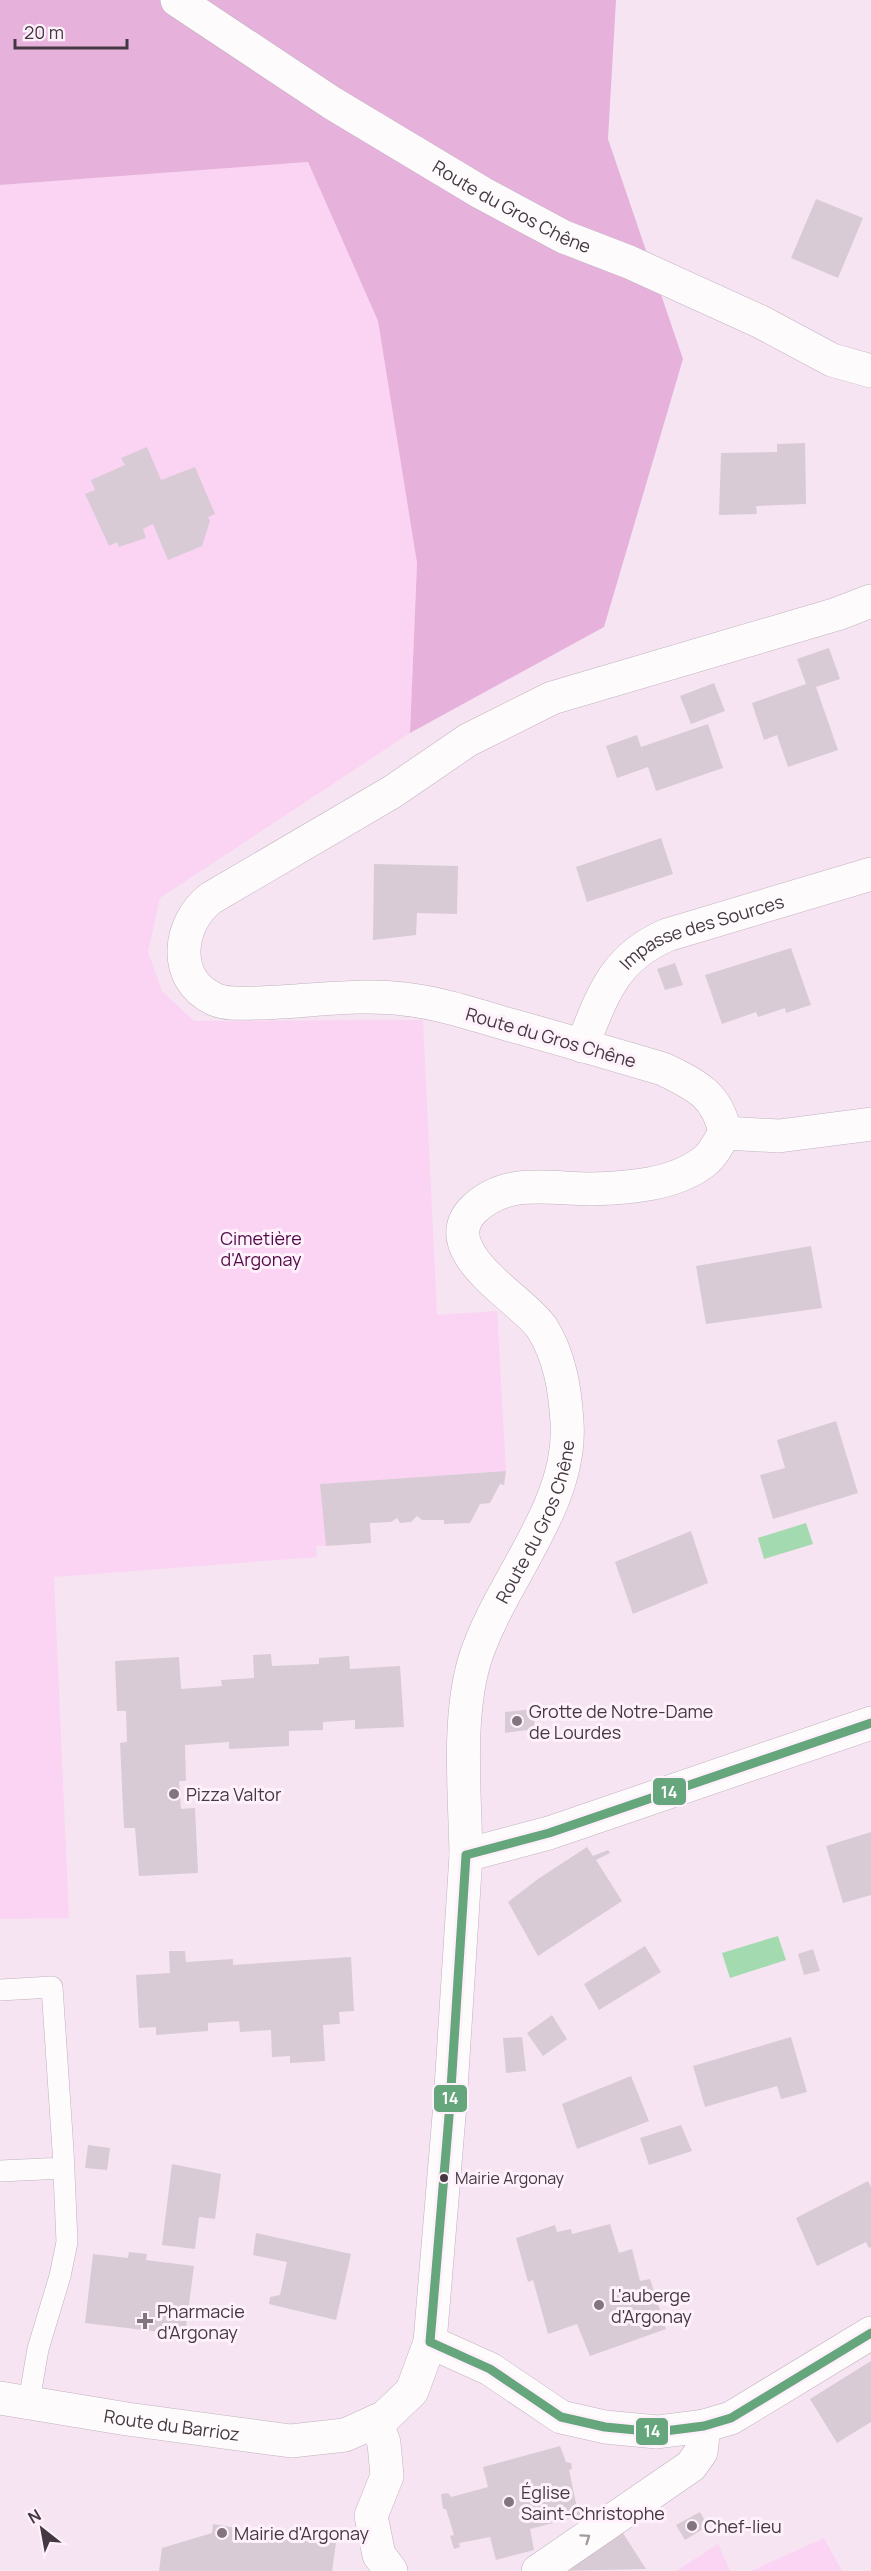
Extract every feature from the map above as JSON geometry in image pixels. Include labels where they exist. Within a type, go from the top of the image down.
[{"type":"street","name":"Route du Gros Chêne","points":[[177,0],[332,103],[482,193],[564,237],[629,262],[761,322],[832,360],[871,370]]},
{"type":"street","name":"Route du Gros Chêne","points":[[430,2342],[450,2104],[466,1856],[466,1699],[475,1660],[488,1623],[557,1489],[566,1456],[568,1425],[558,1359],[541,1326],[482,1270],[466,1250],[464,1227],[472,1210],[492,1195],[516,1188],[540,1185],[613,1187],[648,1184],[680,1175],[706,1161],[725,1133],[721,1114],[710,1097],[688,1081],[663,1069],[439,1004],[373,996],[267,1003],[216,1000],[198,987],[189,975],[183,956],[184,938],[194,914],[211,898],[392,792],[468,740],[512,716],[552,698],[825,618],[871,602]]},
{"type":"street","name":"Impasse des Sources","points":[[582,1046],[599,1003],[611,982],[627,959],[645,945],[667,935],[871,874]]},
{"type":"street","points":[[725,1133],[779,1136],[871,1124]]},
{"type":"street","points":[[466,1856],[549,1833],[871,1724]]},
{"type":"street","points":[[430,2342],[490,2369],[561,2417],[605,2427],[657,2432],[704,2426],[732,2418],[871,2333]]},
{"type":"street","name":"Route du Barrioz","points":[[14,2399],[127,2419],[291,2440],[345,2435],[385,2417],[412,2391],[430,2342]]},
{"type":"street","points":[[376,2421],[384,2443],[387,2476],[371,2516],[379,2555],[391,2571]]},
{"type":"street","points":[[538,2571],[691,2466],[701,2452],[704,2426]]},
{"type":"lane","points":[[0,1990],[52,1987],[64,2168],[66,2242],[60,2276],[38,2349],[14,2399]]},
{"type":"lane","points":[[0,2171],[64,2168]]},
{"type":"green space","name":"Cimetière d'Argonay","points":[[308,162],[378,321],[417,563],[410,733],[160,898],[148,952],[162,991],[194,1021],[423,1020],[437,1315],[497,1311],[506,1471],[321,1484],[326,1546],[316,1546],[317,1557],[54,1577],[69,1918],[0,1919],[0,185]]},
{"type":"green space","points":[[824,2538],[842,2571],[751,2571]]},
{"type":"green space","points":[[718,2544],[730,2571],[676,2571]]},
{"type":"shaded area","points":[[0,0],[616,0],[608,139],[683,359],[604,627],[410,733],[417,563],[378,321],[308,162],[0,185]]},
{"type":"shaded area","points":[[806,1523],[813,1544],[764,1559],[758,1538]]},
{"type":"shaded area","points":[[778,1936],[786,1960],[730,1978],[722,1953]]},
{"type":"building","points":[[816,199],[863,218],[838,278],[791,258]]},
{"type":"building","points":[[805,443],[806,504],[756,506],[757,514],[719,515],[721,453],[777,452],[777,444]]},
{"type":"building","points":[[147,447],[161,480],[195,467],[215,514],[208,517],[210,521],[202,546],[168,560],[153,524],[143,529],[146,538],[119,547],[117,542],[109,546],[85,494],[95,490],[91,480],[125,465],[121,458]]},
{"type":"building","points":[[829,648],[840,679],[816,687],[838,750],[788,767],[777,735],[764,740],[752,703],[806,684],[797,659]]},
{"type":"building","points":[[714,683],[725,711],[691,724],[680,696]]},
{"type":"building","points":[[708,724],[723,768],[656,791],[648,767],[617,778],[606,746],[637,735],[641,747]]},
{"type":"building","points":[[661,838],[673,874],[587,902],[576,867]]},
{"type":"building","points":[[374,864],[458,866],[457,914],[417,913],[416,935],[373,940]]},
{"type":"building","points":[[791,948],[811,1005],[786,1013],[785,1008],[758,1017],[756,1012],[722,1024],[705,975]]},
{"type":"building","points":[[675,963],[683,985],[665,990],[657,969]]},
{"type":"building","points":[[811,1246],[822,1308],[706,1324],[696,1266]]},
{"type":"building","points":[[836,1421],[858,1493],[773,1519],[760,1475],[785,1468],[777,1440]]},
{"type":"building","points":[[506,1471],[504,1485],[500,1484],[490,1503],[480,1504],[470,1523],[444,1524],[444,1520],[422,1520],[417,1516],[411,1522],[400,1523],[397,1518],[391,1522],[370,1523],[371,1543],[326,1546],[320,1484]]},
{"type":"building","points":[[691,1531],[708,1583],[633,1614],[615,1562]]},
{"type":"building","points":[[271,1654],[272,1666],[319,1664],[319,1658],[349,1656],[350,1669],[400,1666],[404,1727],[355,1729],[355,1720],[323,1722],[323,1730],[289,1731],[289,1746],[229,1749],[229,1742],[185,1745],[186,1781],[179,1781],[181,1809],[195,1808],[198,1873],[139,1876],[135,1828],[124,1828],[120,1743],[127,1742],[126,1711],[117,1711],[115,1661],[179,1657],[181,1689],[222,1686],[221,1680],[254,1678],[253,1655]]},
{"type":"building","points":[[533,1709],[535,1729],[505,1733],[505,1712]]},
{"type":"building","points":[[871,1832],[871,1895],[843,1903],[826,1846]]},
{"type":"building","points":[[587,1847],[593,1856],[608,1850],[610,1853],[596,1860],[622,1901],[538,1956],[508,1902]]},
{"type":"building","points":[[645,1946],[661,1972],[599,2010],[584,1984]]},
{"type":"building","points":[[813,1949],[820,1971],[804,1975],[798,1954]]},
{"type":"building","points":[[169,1951],[185,1951],[186,1962],[233,1959],[233,1965],[351,1957],[354,2011],[339,2012],[340,2024],[323,2025],[325,2061],[290,2063],[290,2056],[272,2057],[271,2030],[240,2032],[239,2021],[208,2023],[208,2031],[156,2035],[156,2027],[139,2028],[136,1975],[170,1973]]},
{"type":"building","points":[[552,2015],[567,2039],[543,2056],[527,2033]]},
{"type":"building","points":[[522,2037],[526,2071],[506,2073],[503,2038]]},
{"type":"building","points":[[791,2037],[807,2092],[781,2099],[777,2086],[705,2107],[693,2066]]},
{"type":"building","points":[[631,2076],[649,2121],[577,2149],[562,2104]]},
{"type":"building","points":[[681,2125],[692,2151],[649,2165],[640,2138]]},
{"type":"building","points":[[88,2145],[110,2148],[107,2170],[85,2168]]},
{"type":"building","points":[[172,2164],[221,2174],[215,2219],[199,2217],[195,2249],[162,2245]]},
{"type":"building","points":[[868,2181],[871,2187],[871,2247],[869,2248],[866,2242],[817,2266],[796,2218]]},
{"type":"building","name":"L'auberge d'Argonay","points":[[610,2224],[619,2253],[632,2249],[640,2281],[650,2279],[666,2329],[590,2356],[577,2324],[548,2334],[533,2280],[528,2282],[516,2238],[555,2225],[557,2232],[571,2229],[572,2234]]},
{"type":"building","points":[[256,2233],[351,2254],[336,2320],[269,2304],[270,2297],[280,2295],[287,2262],[253,2255]]},
{"type":"building","points":[[129,2252],[147,2254],[146,2260],[194,2266],[185,2335],[85,2323],[93,2254],[128,2258]]},
{"type":"building","points":[[871,2361],[871,2422],[837,2443],[810,2399]]},
{"type":"building","name":"Église Saint-Christophe","points":[[560,2446],[566,2462],[571,2463],[572,2469],[569,2470],[577,2508],[584,2508],[584,2515],[530,2529],[534,2550],[496,2560],[490,2537],[459,2543],[460,2547],[454,2549],[450,2536],[454,2535],[446,2509],[443,2509],[441,2494],[448,2493],[451,2497],[488,2487],[483,2467]]},
{"type":"building","name":"Chef-lieu","points":[[700,2512],[708,2526],[685,2540],[676,2525]]},
{"type":"building","points":[[213,2524],[236,2528],[235,2531],[250,2529],[248,2537],[336,2543],[332,2571],[159,2571],[162,2548],[212,2533]]},
{"type":"building","points":[[619,2527],[646,2569],[555,2571]]},
{"type":"transit line","name":"14","points":[[466,1855],[549,1833],[871,1723]]},
{"type":"transit line","name":"14","points":[[430,2342],[450,2104],[466,1855]]},
{"type":"transit line","name":"14","points":[[430,2342],[490,2369],[561,2417],[605,2427],[657,2432],[704,2426],[731,2418],[871,2333]]},
{"type":"place","name":"Grotte de Notre-Dame de Lourdes","points":[[517,1721]]},
{"type":"place","name":"Pizza Valtor","points":[[174,1794]]},
{"type":"place","name":"Mairie Argonay","points":[[444,2178]]},
{"type":"place","name":"L'auberge d'Argonay","points":[[599,2305]]},
{"type":"place","name":"Pharmacie d'Argonay","points":[[145,2321]]},
{"type":"place","name":"Église Saint-Christophe","points":[[509,2502]]},
{"type":"place","name":"Chef-lieu","points":[[692,2526]]},
{"type":"place","name":"Mairie d'Argonay","points":[[222,2533]]}]
